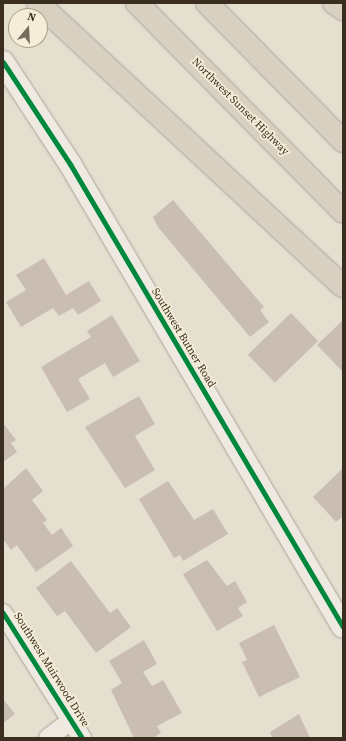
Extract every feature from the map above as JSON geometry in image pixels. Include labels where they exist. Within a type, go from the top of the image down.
[{"type":"highway","points":[[38,3],[343,286]]},
{"type":"highway","name":"Northwest Sunset Highway","points":[[137,3],[343,212]]},
{"type":"highway","points":[[207,3],[343,142]]},
{"type":"highway","points":[[334,3],[343,9]]},
{"type":"street","name":"Southwest Butner Road","points":[[3,62],[66,158],[343,627]]},
{"type":"street","name":"Southwest Muirwood Drive","points":[[3,613],[73,719],[82,738]]},
{"type":"street","points":[[48,738],[73,719]]},
{"type":"building","points":[[173,200],[264,307],[260,310],[269,322],[250,337],[158,227],[153,217]]},
{"type":"building","points":[[44,258],[66,295],[89,281],[101,301],[78,315],[73,308],[59,316],[53,308],[21,327],[6,302],[26,290],[16,275]]},
{"type":"building","points":[[291,313],[318,341],[275,383],[248,355]]},
{"type":"building","points":[[112,315],[140,361],[113,377],[105,363],[78,379],[90,399],[67,412],[41,367],[91,337],[87,331]]},
{"type":"building","points":[[342,321],[343,323],[343,372],[317,345]]},
{"type":"building","points":[[139,396],[155,424],[135,436],[155,470],[125,488],[85,427]]},
{"type":"building","points":[[3,423],[16,440],[11,443],[17,452],[3,462]]},
{"type":"building","points":[[26,468],[43,491],[32,500],[47,520],[43,523],[52,535],[61,528],[73,546],[36,572],[17,545],[11,550],[3,539],[3,489]]},
{"type":"building","points":[[343,468],[343,516],[336,522],[313,497]]},
{"type":"building","points":[[168,481],[194,520],[213,509],[228,534],[183,561],[180,555],[174,558],[139,499]]},
{"type":"building","points":[[207,560],[227,586],[235,581],[247,602],[238,608],[243,616],[217,631],[183,574]]},
{"type":"building","points":[[71,561],[110,613],[117,608],[131,627],[96,653],[65,611],[57,616],[36,588]]},
{"type":"building","points":[[274,625],[300,677],[259,697],[242,662],[247,660],[239,643]]},
{"type":"building","points":[[144,640],[157,664],[143,672],[152,686],[163,680],[182,713],[157,726],[161,733],[153,738],[134,738],[111,690],[122,683],[109,661]]},
{"type":"building","points":[[3,699],[15,714],[3,723]]},
{"type":"building","points":[[299,714],[310,738],[272,738],[270,732]]},
{"type":"cycle path","points":[[3,62],[70,164],[343,627]]},
{"type":"cycle path","points":[[3,613],[82,738]]}]
